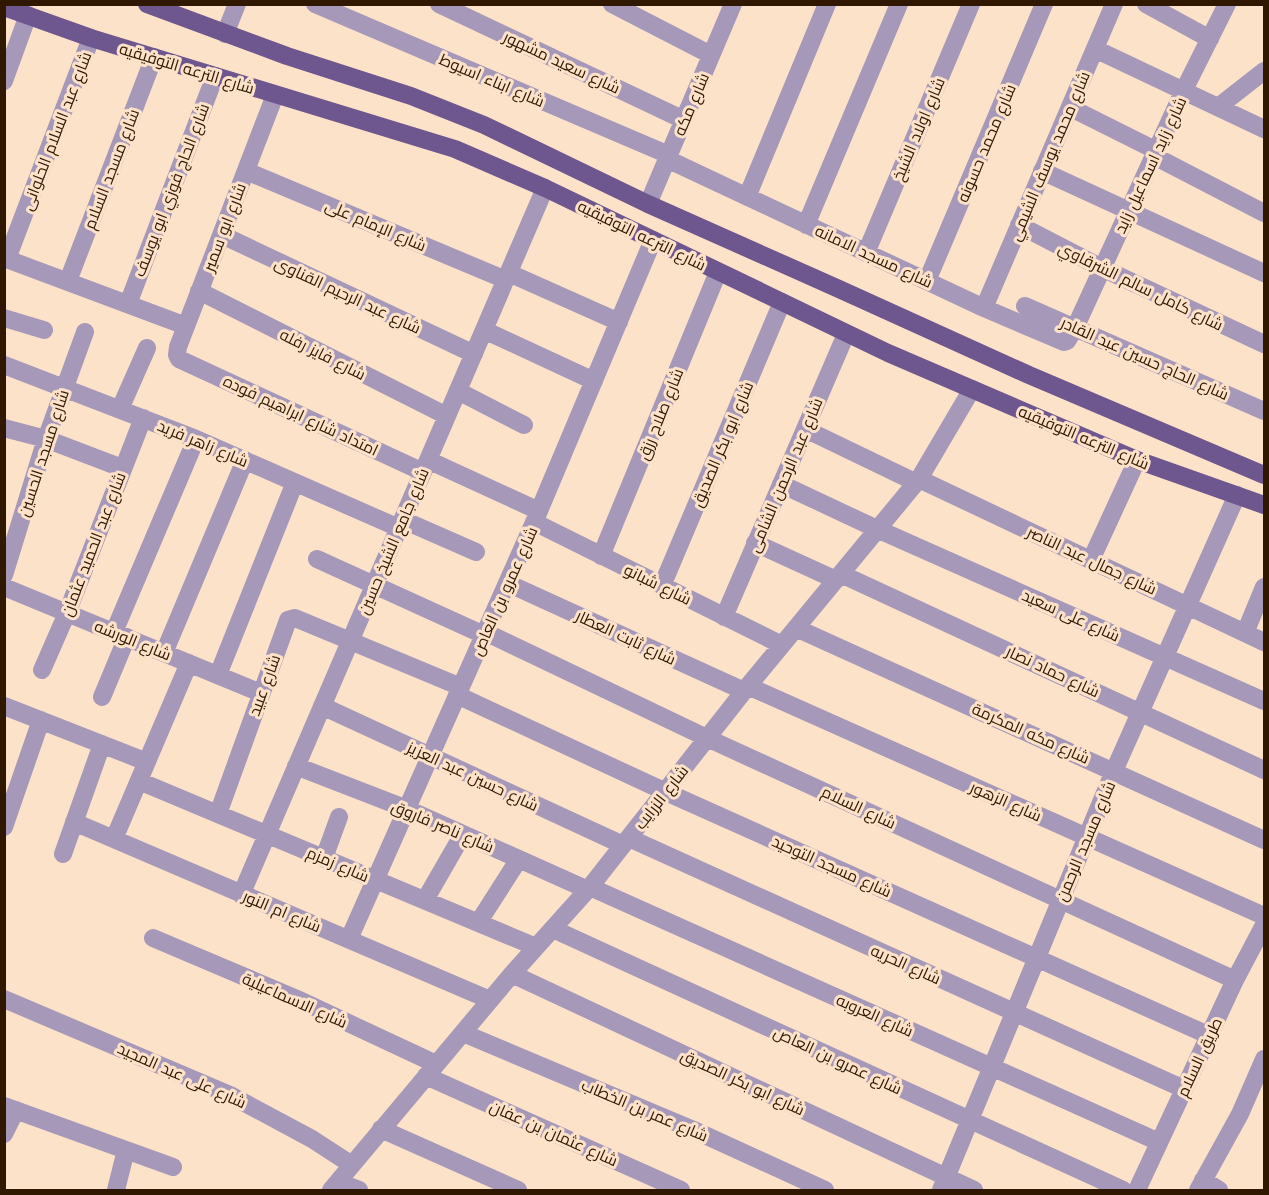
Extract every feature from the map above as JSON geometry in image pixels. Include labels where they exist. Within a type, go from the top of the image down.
[{"type":"main road","name":"شارع الترعه التوفيقيه","points":[[151,5],[225,34],[411,96],[484,125],[648,204],[1029,375],[1264,475]]},
{"type":"main road","name":"شارع الترعه التوفيقيه","points":[[4,7],[91,38],[455,149],[545,188],[846,334],[1137,460],[1264,505]]},
{"type":"street","points":[[225,34],[237,4]]},
{"type":"street","name":"شارع ابناء اسيوط","points":[[315,4],[668,157]]},
{"type":"street","name":"شارع سعيد مشهور","points":[[439,4],[684,120]]},
{"type":"street","points":[[612,4],[711,56]]},
{"type":"street","name":"شارع مكه","points":[[648,204],[733,4]]},
{"type":"street","points":[[747,197],[827,4]]},
{"type":"street","points":[[806,225],[899,4]]},
{"type":"street","name":"شارع اولاد الشيخ","points":[[866,253],[971,4]]},
{"type":"street","name":"شارع محمد حسونه","points":[[927,281],[1044,4]]},
{"type":"street","name":"شارع محمد يوسف الشيمي","points":[[984,308],[1114,4]]},
{"type":"street","points":[[1146,4],[1210,39]]},
{"type":"street","name":"شارع زايد اسماعيل زايد","points":[[1075,328],[1184,90],[1227,4]]},
{"type":"street","points":[[4,81],[28,15]]},
{"type":"street","name":"شارع عبد السلام الحلوانى","points":[[6,258],[91,38]]},
{"type":"street","points":[[1095,49],[1264,129]]},
{"type":"street","name":"شارع مسجد السلام","points":[[68,281],[154,57]]},
{"type":"street","points":[[1218,107],[1264,71]]},
{"type":"street","name":"شارع الحاج فوزي ابو يوسف","points":[[128,303],[215,76]]},
{"type":"street","name":"شارع ابو سمير","points":[[179,359],[178,347],[275,95]]},
{"type":"street","points":[[1071,108],[1264,213]]},
{"type":"street","name":"شارع مسجد الامانه","points":[[668,157],[806,225],[984,308],[1064,342],[1075,328]]},
{"type":"street","name":"شارع الإمام على","points":[[246,171],[620,322]]},
{"type":"street","points":[[1042,171],[1264,273]]},
{"type":"street","name":"شارع جامع الشيخ حسين","points":[[241,895],[545,188]]},
{"type":"street","name":"شارع كامل سالم الشرقاوي","points":[[1019,225],[1102,268],[1264,344]]},
{"type":"street","name":"شارع عبد الرحيم القناوى","points":[[222,235],[474,354]]},
{"type":"street","name":"شارع عمرو بن العاص","points":[[348,939],[537,516],[653,240]]},
{"type":"street","points":[[6,258],[186,326]]},
{"type":"street","name":"شارع صلاح رزق","points":[[601,556],[718,272]]},
{"type":"street","name":"شارع فايز رفله","points":[[200,291],[447,416]]},
{"type":"street","name":"شارع ابو بكر الصديق","points":[[662,586],[782,302]]},
{"type":"street","name":"شارع الحاج حسين عبد القادر","points":[[1025,306],[1264,411]]},
{"type":"street","points":[[4,318],[44,330]]},
{"type":"street","points":[[484,330],[594,381]]},
{"type":"street","name":"شارع مسجد الحسين","points":[[4,575],[46,439],[86,332]]},
{"type":"street","name":"شارع عبد الرحمن الشامى","points":[[724,616],[846,334]]},
{"type":"street","points":[[120,409],[147,348]]},
{"type":"street","name":"امتداد شارع ابراهيم فوده","points":[[179,359],[537,516]]},
{"type":"street","name":"شارع زاهر فريد","points":[[4,365],[143,418],[295,482],[476,552]]},
{"type":"street","name":"شارع الزرايب","points":[[334,1186],[512,974],[589,888],[746,689],[878,529],[917,480],[972,389]]},
{"type":"street","points":[[458,391],[524,425]]},
{"type":"street","name":"شارع عبد الحميد عثمان","points":[[42,670],[67,613],[143,418]]},
{"type":"street","points":[[4,428],[46,439],[122,468]]},
{"type":"street","name":"شارع جمال عبد الناصر","points":[[805,429],[1264,642]]},
{"type":"street","points":[[102,697],[120,635],[196,439]]},
{"type":"street","points":[[164,653],[245,460]]},
{"type":"street","points":[[1091,560],[1137,460]]},
{"type":"street","points":[[218,675],[295,482]]},
{"type":"street","name":"شارع على سعيد","points":[[781,484],[1264,700]]},
{"type":"street","name":"شارع مسجد الرحمن","points":[[943,1184],[1114,771],[1186,605],[1237,495]]},
{"type":"street","name":"شارع شبانو","points":[[537,516],[601,556],[782,645]]},
{"type":"street","name":"شارع حماد نصار","points":[[756,543],[839,577],[1140,711],[1264,770]]},
{"type":"street","points":[[317,559],[484,634]]},
{"type":"street","name":"شارع ثابت العطار","points":[[507,583],[746,689]]},
{"type":"street","name":"شارع الورشه","points":[[4,587],[261,693]]},
{"type":"street","points":[[1245,633],[1264,587]]},
{"type":"street","name":"شارع عبيد","points":[[218,814],[288,620],[295,618],[351,641]]},
{"type":"street","name":"شارع مكه المكرمة","points":[[796,628],[1264,840]]},
{"type":"street","name":"شارع السلام","points":[[484,634],[1235,980]]},
{"type":"street","name":"شارع مسجد التوحيد","points":[[351,641],[666,792],[1208,1035]]},
{"type":"street","points":[[114,839],[189,663]]},
{"type":"street","name":"شارع الزهور","points":[[746,689],[1264,916]]},
{"type":"street","points":[[4,706],[147,762]]},
{"type":"street","name":"شارع حسين عبد العزيز","points":[[322,706],[626,842]]},
{"type":"street","points":[[4,827],[41,720]]},
{"type":"street","points":[[63,854],[102,744]]},
{"type":"street","name":"شارع ناصر فاروق","points":[[296,766],[406,809],[589,888]]},
{"type":"street","name":"شارع زمزم","points":[[139,781],[536,947]]},
{"type":"street","points":[[324,858],[339,817]]},
{"type":"street","name":"شارع ام النور","points":[[74,822],[490,1000]]},
{"type":"street","points":[[425,900],[463,834]]},
{"type":"street","name":"شارع الحريه","points":[[626,842],[1184,1089]]},
{"type":"street","points":[[478,923],[519,859]]},
{"type":"street","name":"شارع العروبه","points":[[589,888],[1159,1142]]},
{"type":"street","name":"طريق السلام","points":[[1137,1191],[1208,1035],[1264,925]]},
{"type":"street","name":"شارع عمرو بن العاص","points":[[553,929],[1123,1191]]},
{"type":"street","name":"شارع الاسماعيلية","points":[[153,938],[297,999],[431,1070]]},
{"type":"street","name":"شارع ابو بكر الصديق","points":[[512,974],[943,1184],[974,1191]]},
{"type":"street","name":"شارع على عبد المجيد","points":[[4,999],[230,1095],[302,1134],[352,1165]]},
{"type":"street","name":"شارع عمر بن الخطاب","points":[[463,1033],[696,1131],[825,1191]]},
{"type":"street","points":[[1219,1191],[1201,1185],[1240,1114],[1264,1059]]},
{"type":"street","name":"شارع عثمان بن عفان","points":[[431,1070],[681,1191]]},
{"type":"street","points":[[4,1134],[10,1108],[173,1167]]},
{"type":"street","points":[[381,1129],[518,1191]]},
{"type":"street","points":[[116,1191],[126,1150]]},
{"type":"street","points":[[334,1186],[359,1191]]}]
